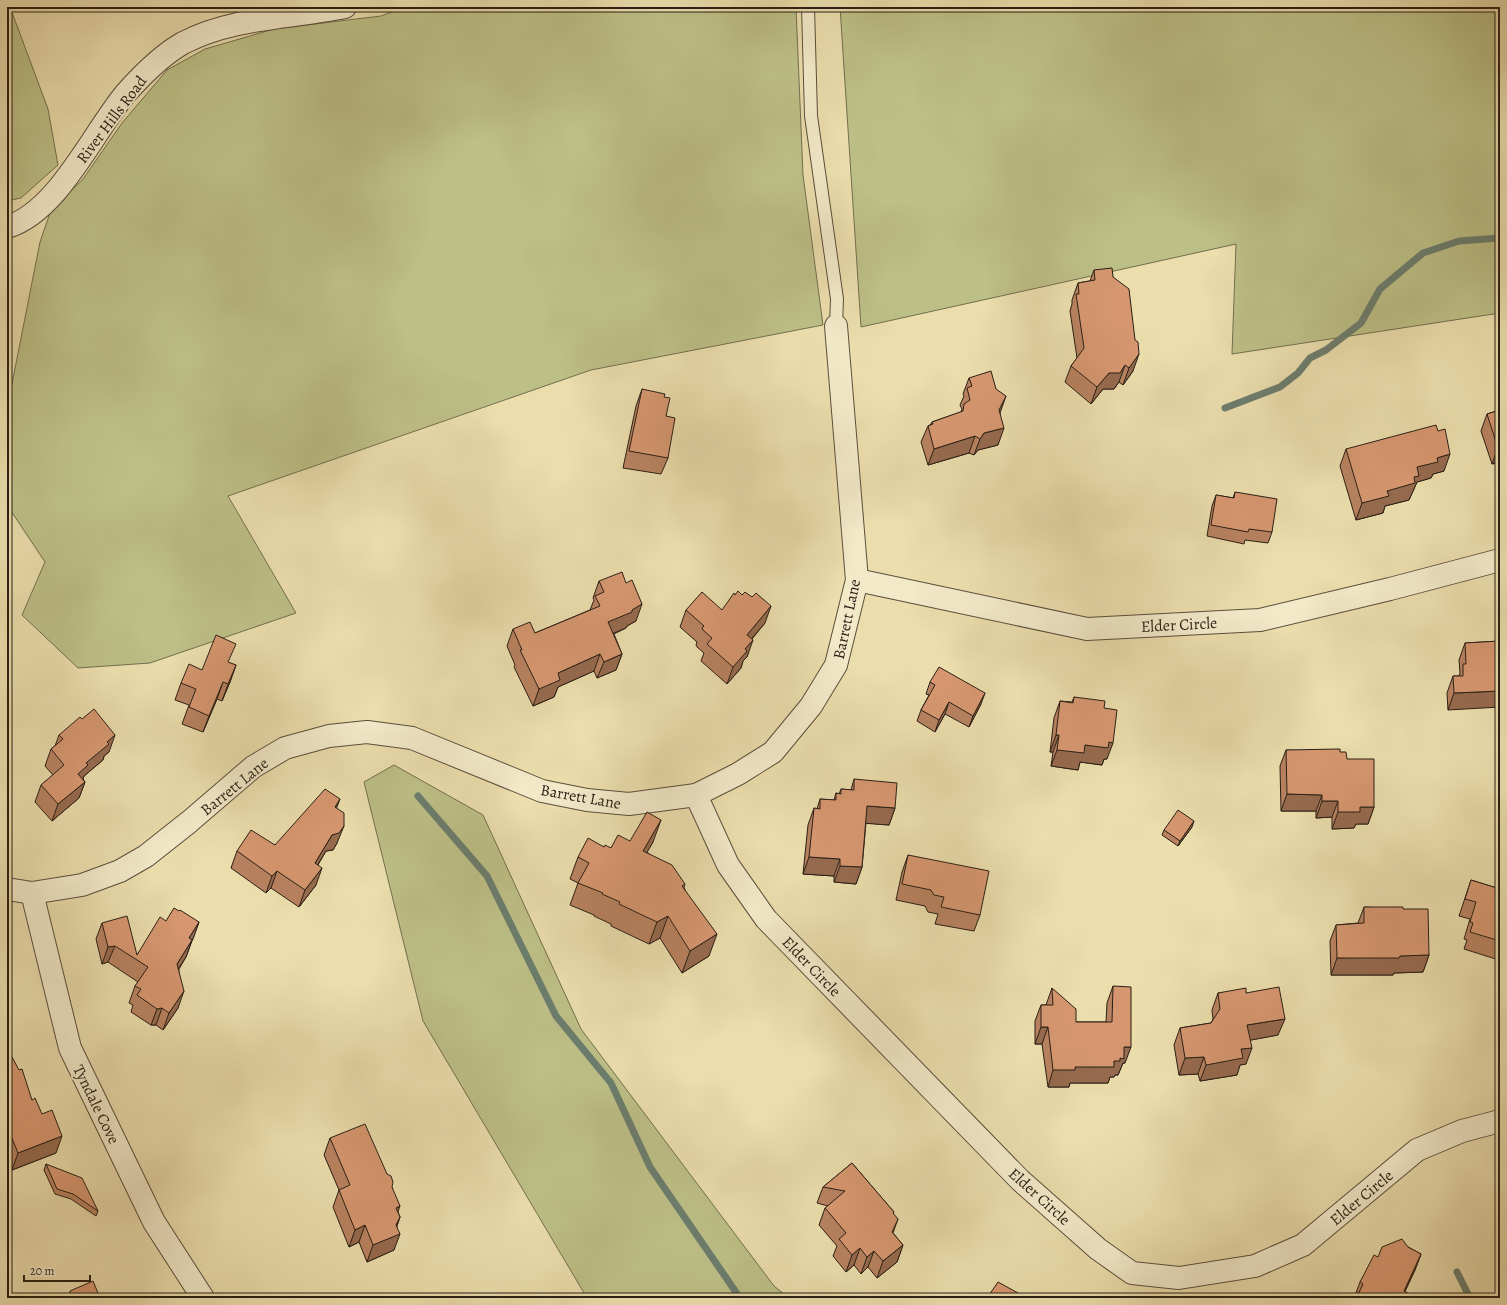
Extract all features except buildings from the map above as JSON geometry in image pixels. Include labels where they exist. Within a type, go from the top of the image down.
[{"type":"street","name":"River Hills Road","points":[[7,227],[16,225],[42,205],[65,181],[126,94],[152,67],[183,44],[240,23],[317,13],[345,7]]},
{"type":"street","name":"Barrett Lane","points":[[7,890],[32,893],[82,884],[120,871],[152,851],[253,767],[285,748],[329,736],[367,732],[412,738],[542,791],[587,800],[629,804],[696,794],[738,774],[773,752],[811,706],[836,665],[857,580],[836,326]]},
{"type":"street","name":"Elder Circle","points":[[857,580],[1087,629],[1260,620],[1390,589],[1500,560]]},
{"type":"street","name":"Elder Circle","points":[[696,794],[728,864],[766,919],[1020,1180],[1098,1249],[1132,1274],[1179,1278],[1256,1266],[1303,1245],[1417,1150],[1462,1131],[1500,1121]]},
{"type":"street","name":"Tyndale Cove","points":[[32,893],[70,1048],[154,1222],[203,1298]]},
{"type":"lane","points":[[808,7],[811,116],[837,299],[836,326]]},
{"type":"green space","points":[[7,7],[10,7],[48,109],[58,165],[21,198],[7,201]]},
{"type":"green space","points":[[404,7],[796,7],[803,175],[823,325],[591,370],[228,496],[296,613],[150,663],[78,668],[22,615],[45,562],[7,505],[7,409],[40,242],[51,210],[83,179],[122,123],[167,70],[205,49],[274,29],[381,16]]},
{"type":"green space","points":[[840,7],[1500,7],[1500,313],[1232,354],[1236,244],[861,327]]},
{"type":"green space","points":[[394,765],[483,815],[581,1029],[774,1286],[789,1298],[587,1298],[423,1021],[364,782]]},
{"type":"waterway","points":[[1225,408],[1280,387],[1298,373],[1310,358],[1326,350],[1361,323],[1380,289],[1423,253],[1459,241],[1500,238]]},
{"type":"waterway","points":[[418,796],[487,876],[556,1016],[611,1083],[650,1167],[740,1298]]},
{"type":"waterway","points":[[1457,1272],[1470,1298]]}]
